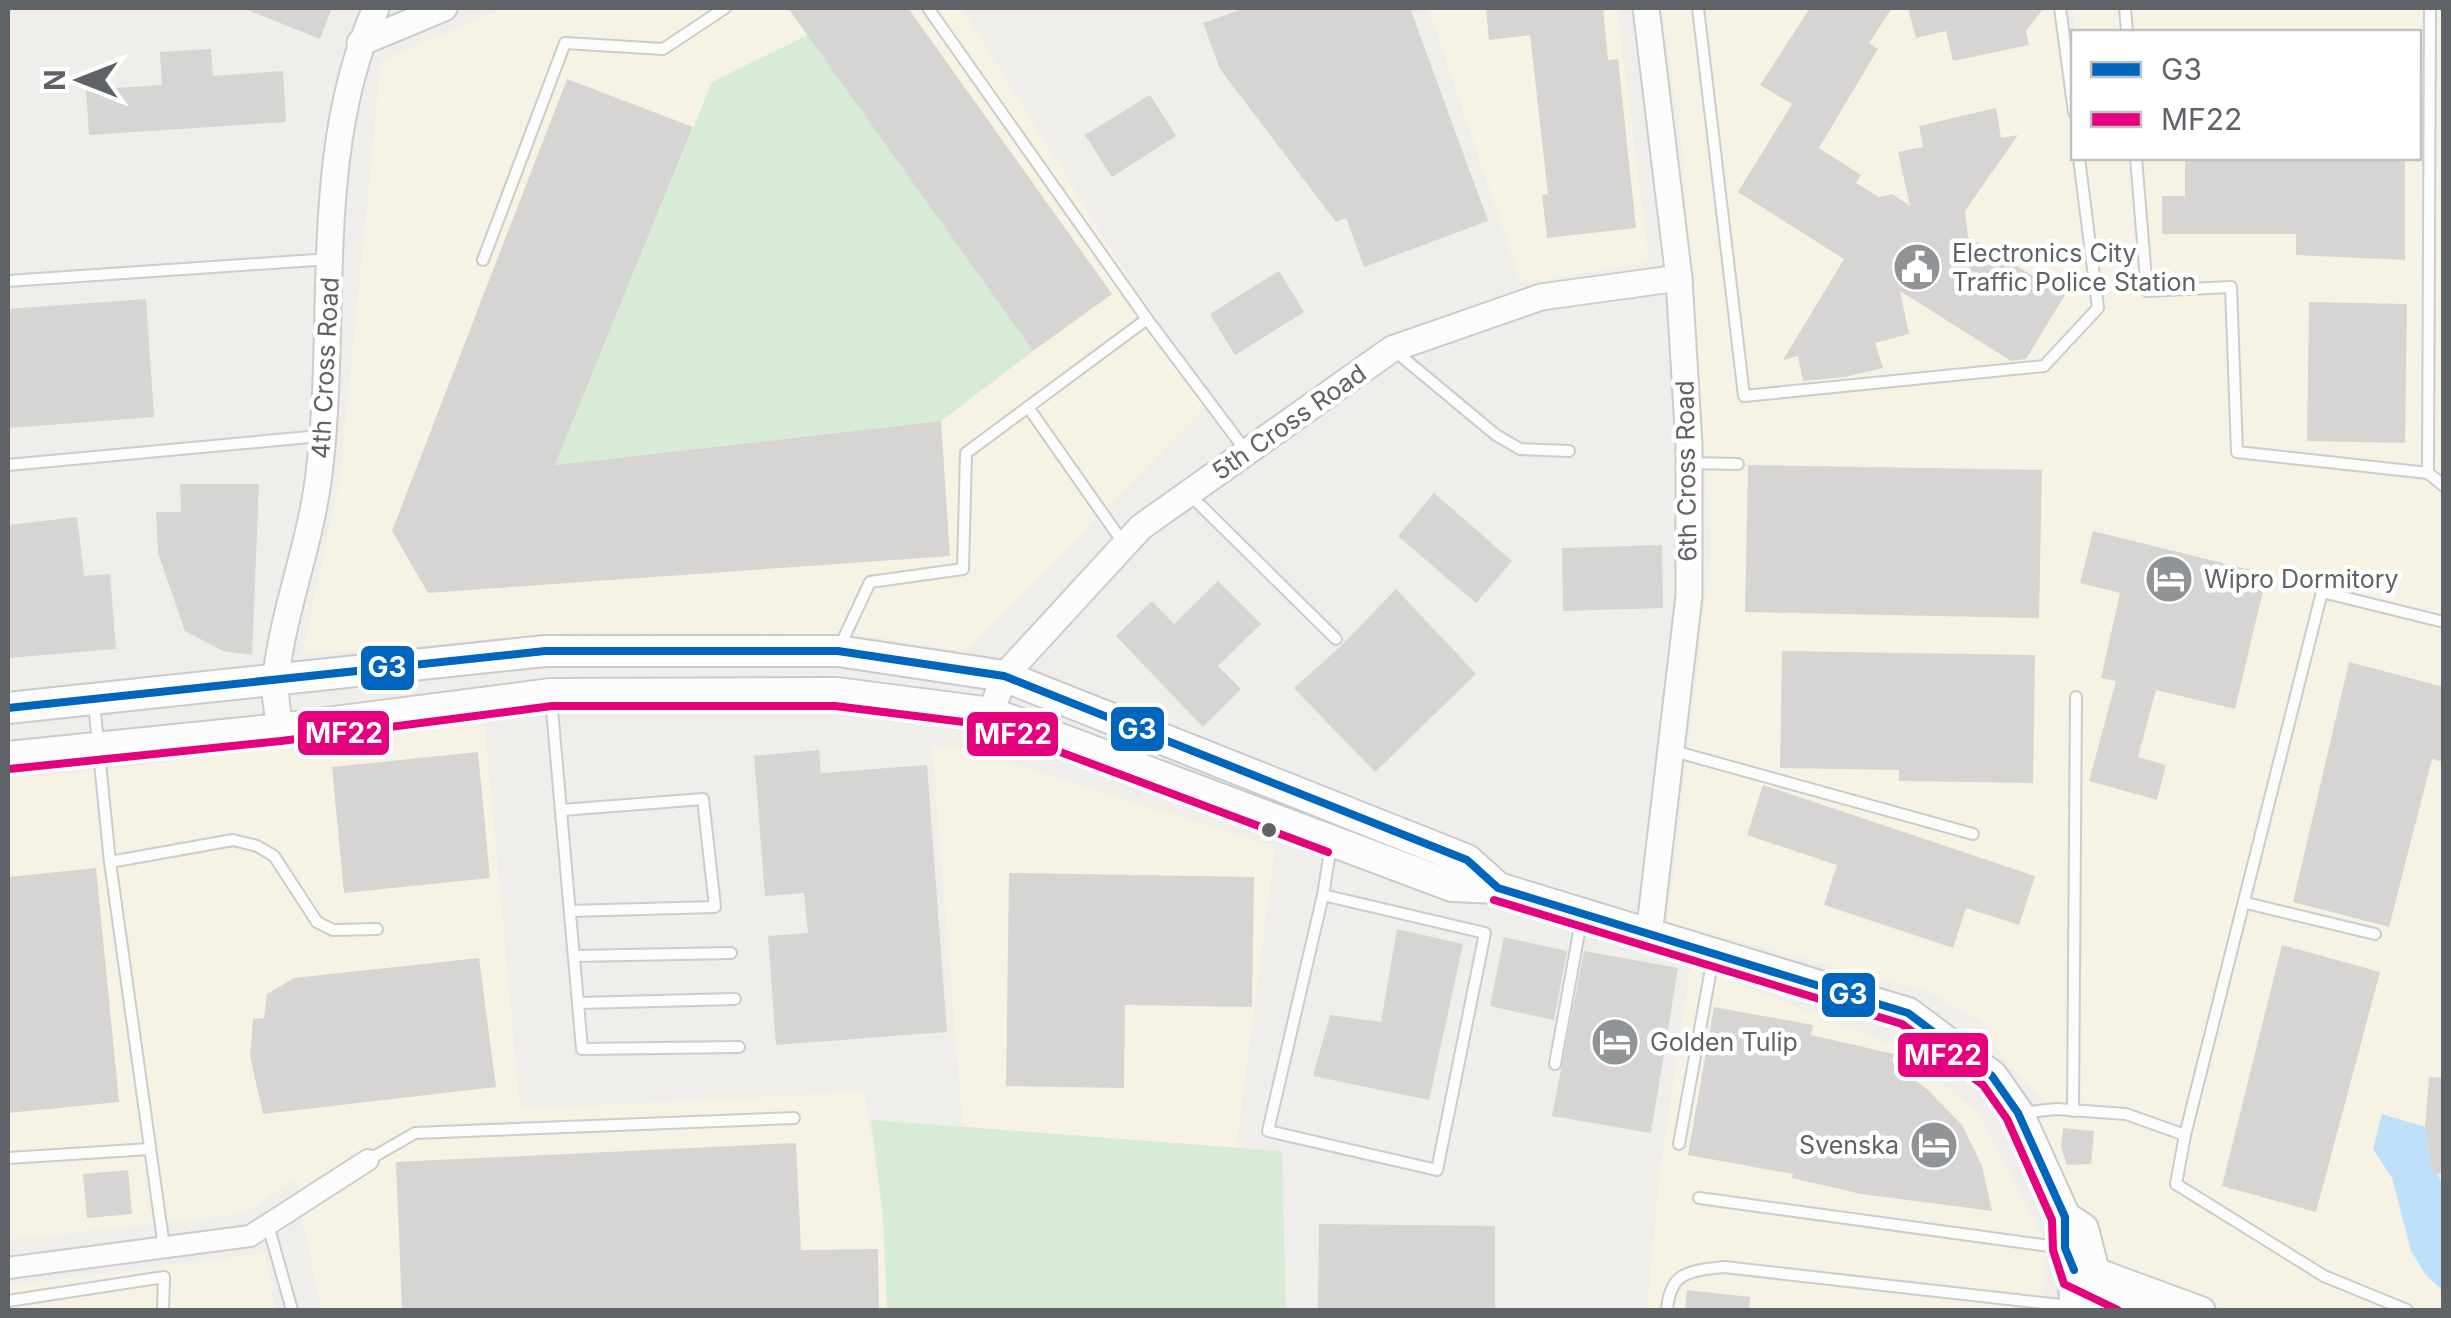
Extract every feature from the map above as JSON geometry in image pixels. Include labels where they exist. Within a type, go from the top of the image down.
[{"type":"main road","points":[[8,708],[545,651],[838,651],[1004,676],[1467,860],[1498,888]]},
{"type":"main road","points":[[8,757],[280,729],[551,694],[836,693],[991,713],[1452,886],[1498,888],[1908,1013],[1992,1076],[2018,1114],[2066,1217],[2080,1282]]},
{"type":"street","name":"4th Cross Road","points":[[280,729],[275,679],[319,477],[340,142],[360,44],[376,8]]},
{"type":"street","points":[[360,44],[444,8]]},
{"type":"street","name":"6th Cross Road","points":[[1646,8],[1679,278],[1689,462],[1688,596],[1649,935]]},
{"type":"street","name":"5th Cross Road","points":[[991,713],[1004,676],[1141,528],[1392,349],[1541,297],[1679,278]]},
{"type":"street","points":[[8,1268],[250,1236],[368,1160]]},
{"type":"street","points":[[2080,1282],[2147,1310]]},
{"type":"street","points":[[2080,1282],[2202,1310]]},
{"type":"lane","points":[[484,260],[565,44],[664,49],[725,8]]},
{"type":"lane","points":[[928,8],[1147,319],[1246,452]]},
{"type":"lane","points":[[1698,8],[1744,396],[2044,366],[2098,308],[2079,160]]},
{"type":"lane","points":[[2060,8],[2071,90]]},
{"type":"lane","points":[[2428,473],[2430,8]]},
{"type":"lane","points":[[2136,160],[2147,291],[2231,287],[2237,452],[2428,473],[2444,486]]},
{"type":"lane","points":[[8,281],[331,258]]},
{"type":"lane","points":[[838,651],[870,582],[963,569],[966,453],[1147,319]]},
{"type":"lane","points":[[1392,349],[1496,435],[1520,450],[1570,451]]},
{"type":"lane","points":[[1028,407],[1124,545]]},
{"type":"lane","points":[[8,465],[322,436]]},
{"type":"lane","points":[[1689,462],[1738,464]]},
{"type":"lane","points":[[1188,494],[1336,639]]},
{"type":"lane","points":[[2407,1310],[2324,1276],[2176,1184],[2322,592],[2444,622]]},
{"type":"lane","points":[[551,694],[582,1049],[739,1048]]},
{"type":"lane","points":[[2073,1111],[2076,697]]},
{"type":"lane","points":[[93,699],[110,862],[164,1247]]},
{"type":"lane","points":[[1669,749],[1974,834]]},
{"type":"lane","points":[[562,810],[703,799],[715,907],[570,911]]},
{"type":"lane","points":[[110,862],[234,840],[274,856],[317,922],[333,930],[377,928]]},
{"type":"lane","points":[[1323,895],[1485,933],[1437,1170],[1268,1130],[1323,895],[1332,840]]},
{"type":"lane","points":[[2246,903],[2375,934]]},
{"type":"lane","points":[[1555,1064],[1582,915]]},
{"type":"lane","points":[[574,956],[731,953]]},
{"type":"lane","points":[[1679,1144],[1714,955]]},
{"type":"lane","points":[[579,1003],[735,998]]},
{"type":"lane","points":[[2018,1114],[2126,1114],[2186,1135]]},
{"type":"lane","points":[[368,1160],[414,1133],[794,1118]]},
{"type":"lane","points":[[8,1158],[150,1149]]},
{"type":"lane","points":[[1699,1198],[2080,1282]]},
{"type":"lane","points":[[268,1224],[292,1310]]},
{"type":"lane","points":[[1667,1310],[1669,1291],[1687,1271],[1724,1266],[2080,1282]]},
{"type":"lane","points":[[8,1301],[164,1277],[163,1310]]},
{"type":"shaded area","points":[[502,8],[962,8],[1207,405],[965,651],[855,634],[573,633],[302,655],[340,479],[381,61]]},
{"type":"shaded area","points":[[1617,8],[1649,261],[1535,282],[1520,279],[1429,9]]},
{"type":"shaded area","points":[[1662,8],[2058,8],[2071,108],[2071,160],[2078,160],[2095,277],[2085,160],[2421,160],[2421,30],[2075,30],[2073,8],[2443,8],[2443,1310],[2150,1310],[2074,1270],[2005,1125],[2055,1109],[2018,1077],[1978,1019],[1926,991],[1668,922],[1711,550],[1683,156]]},
{"type":"shaded area","points":[[484,718],[520,1109],[864,1092],[883,1216],[887,1310],[321,1310],[295,1178],[243,1214],[8,1240],[8,778],[94,772]]},
{"type":"shaded area","points":[[956,746],[1275,847],[1236,1148],[963,1127],[932,747]]},
{"type":"shaded area","points":[[1691,965],[1901,1048],[1979,1115],[2046,1242],[2041,1310],[1647,1310],[1659,1179]]},
{"type":"shaded area","points":[[265,1253],[276,1310],[8,1310],[8,1286]]},
{"type":"green space","points":[[808,35],[1033,351],[941,421],[555,465],[712,82]]},
{"type":"green space","points":[[871,1120],[1282,1151],[1286,1310],[887,1310],[883,1216]]},
{"type":"water","points":[[2382,1114],[2425,1127],[2443,1187],[2443,1291],[2425,1274],[2411,1251],[2392,1178],[2373,1149]]},
{"type":"building","points":[[243,8],[332,8],[320,39]]},
{"type":"building","points":[[788,8],[908,8],[1112,294],[1033,351]]},
{"type":"building","points":[[1245,8],[1410,8],[1488,221],[1364,267],[1346,218],[1336,222],[1220,69],[1203,23]]},
{"type":"building","points":[[1486,8],[1603,8],[1608,60],[1618,59],[1636,228],[1547,238],[1542,195],[1548,194],[1530,35],[1489,40]]},
{"type":"building","points":[[1810,8],[1892,8],[1869,43],[1878,49],[1819,148],[1861,175],[1856,183],[1879,197],[1892,194],[1910,206],[1898,152],[1923,147],[1919,126],[1996,108],[2001,138],[2018,135],[1965,211],[1968,237],[2065,295],[2026,359],[2011,361],[1900,291],[1909,334],[1875,343],[1883,368],[1803,381],[1798,356],[1783,360],[1844,259],[1738,192],[1792,104],[1760,85]]},
{"type":"building","points":[[1908,8],[2044,8],[2026,31],[2029,45],[1953,61],[1946,31],[1916,38]]},
{"type":"building","points":[[211,49],[213,76],[283,71],[286,122],[89,135],[86,90],[162,85],[160,52]]},
{"type":"building","points":[[567,79],[693,127],[555,465],[941,421],[950,556],[428,593],[392,531]]},
{"type":"building","points":[[1150,95],[1176,136],[1112,177],[1085,135]]},
{"type":"building","points":[[2185,160],[2405,160],[2405,260],[2296,255],[2296,234],[2162,234],[2162,196],[2185,196]]},
{"type":"building","points":[[1279,271],[1304,312],[1235,355],[1210,314]]},
{"type":"building","points":[[146,299],[154,417],[8,428],[8,309]]},
{"type":"building","points":[[2309,302],[2407,304],[2405,443],[2307,441]]},
{"type":"building","points":[[1748,465],[2042,470],[2039,618],[1745,612]]},
{"type":"building","points":[[180,484],[259,484],[252,655],[223,651],[185,631],[158,553],[156,512],[181,512]]},
{"type":"building","points":[[1434,493],[1512,561],[1476,603],[1398,536]]},
{"type":"building","points":[[77,517],[84,576],[110,574],[116,649],[8,658],[8,525]]},
{"type":"building","points":[[2093,531],[2267,574],[2235,709],[2156,690],[2138,757],[2166,765],[2157,800],[2089,781],[2116,681],[2101,678],[2120,593],[2080,583]]},
{"type":"building","points":[[1662,545],[1663,608],[1563,611],[1562,548]]},
{"type":"building","points":[[1218,581],[1261,624],[1218,666],[1241,689],[1203,727],[1116,636],[1152,601],[1174,624]]},
{"type":"building","points":[[1396,589],[1476,674],[1375,772],[1294,688]]},
{"type":"building","points":[[1782,651],[2035,655],[2033,783],[1899,781],[1899,770],[1780,768]]},
{"type":"building","points":[[2349,662],[2444,687],[2444,762],[2432,759],[2389,927],[2293,902]]},
{"type":"building","points":[[819,750],[821,773],[927,765],[947,1032],[776,1045],[768,936],[808,933],[804,893],[765,896],[754,756]]},
{"type":"building","points":[[478,752],[490,878],[344,893],[332,767]]},
{"type":"building","points":[[1763,785],[2035,876],[2019,925],[1966,908],[1953,948],[1824,905],[1837,865],[1747,835]]},
{"type":"building","points":[[96,868],[119,1102],[8,1113],[8,877]]},
{"type":"building","points":[[1009,873],[1254,877],[1252,1007],[1125,1005],[1124,1088],[1006,1086]]},
{"type":"building","points":[[1397,929],[1463,944],[1429,1100],[1313,1076],[1330,1015],[1381,1022]]},
{"type":"building","points":[[1504,937],[1567,951],[1554,1020],[1490,1006]]},
{"type":"building","points":[[2282,945],[2380,972],[2316,1212],[2222,1186]]},
{"type":"building","name":"Golden Tulip","points":[[1584,951],[1678,968],[1651,1133],[1552,1116]]},
{"type":"building","points":[[479,958],[496,1087],[263,1114],[250,1056],[253,1019],[264,1018],[267,994],[294,978]]},
{"type":"building","points":[[1714,1007],[1813,1025],[1811,1035],[1894,1054],[1892,1062],[1928,1090],[1962,1125],[1982,1166],[1992,1211],[1861,1194],[1792,1178],[1793,1174],[1688,1155]]},
{"type":"building","points":[[2429,1077],[2444,1078],[2444,1173],[2433,1174],[2425,1127]]},
{"type":"building","points":[[2063,1128],[2094,1131],[2091,1164],[2067,1165],[2061,1147]]},
{"type":"building","points":[[796,1143],[801,1250],[878,1249],[879,1310],[402,1310],[396,1162]]},
{"type":"building","points":[[128,1170],[132,1214],[87,1218],[83,1174]]},
{"type":"building","points":[[1319,1224],[1495,1226],[1495,1310],[1318,1310]]},
{"type":"building","points":[[1687,1290],[1750,1297],[1749,1310],[1685,1310]]},
{"type":"transit line","name":"G3","points":[[8,708],[545,651],[838,651],[1004,676],[1467,860],[1498,888],[1908,1013],[1992,1076],[2018,1113],[2065,1217],[2065,1248],[2074,1270]]},
{"type":"transit line","name":"MF22","points":[[9,769],[281,741],[552,706],[835,706],[988,725],[1328,852]]},
{"type":"transit line","name":"MF22","points":[[1494,900],[1902,1024],[1983,1085],[2007,1119],[2052,1220],[2053,1250],[2064,1284],[2118,1310]]},
{"type":"place","name":"Electronics City Traffic Police Station","points":[[1917,267]]},
{"type":"place","name":"Wipro Dormitory","points":[[2169,579]]},
{"type":"place","name":"Golden Tulip","points":[[1615,1042]]},
{"type":"place","name":"Svenska","points":[[1934,1145]]}]
